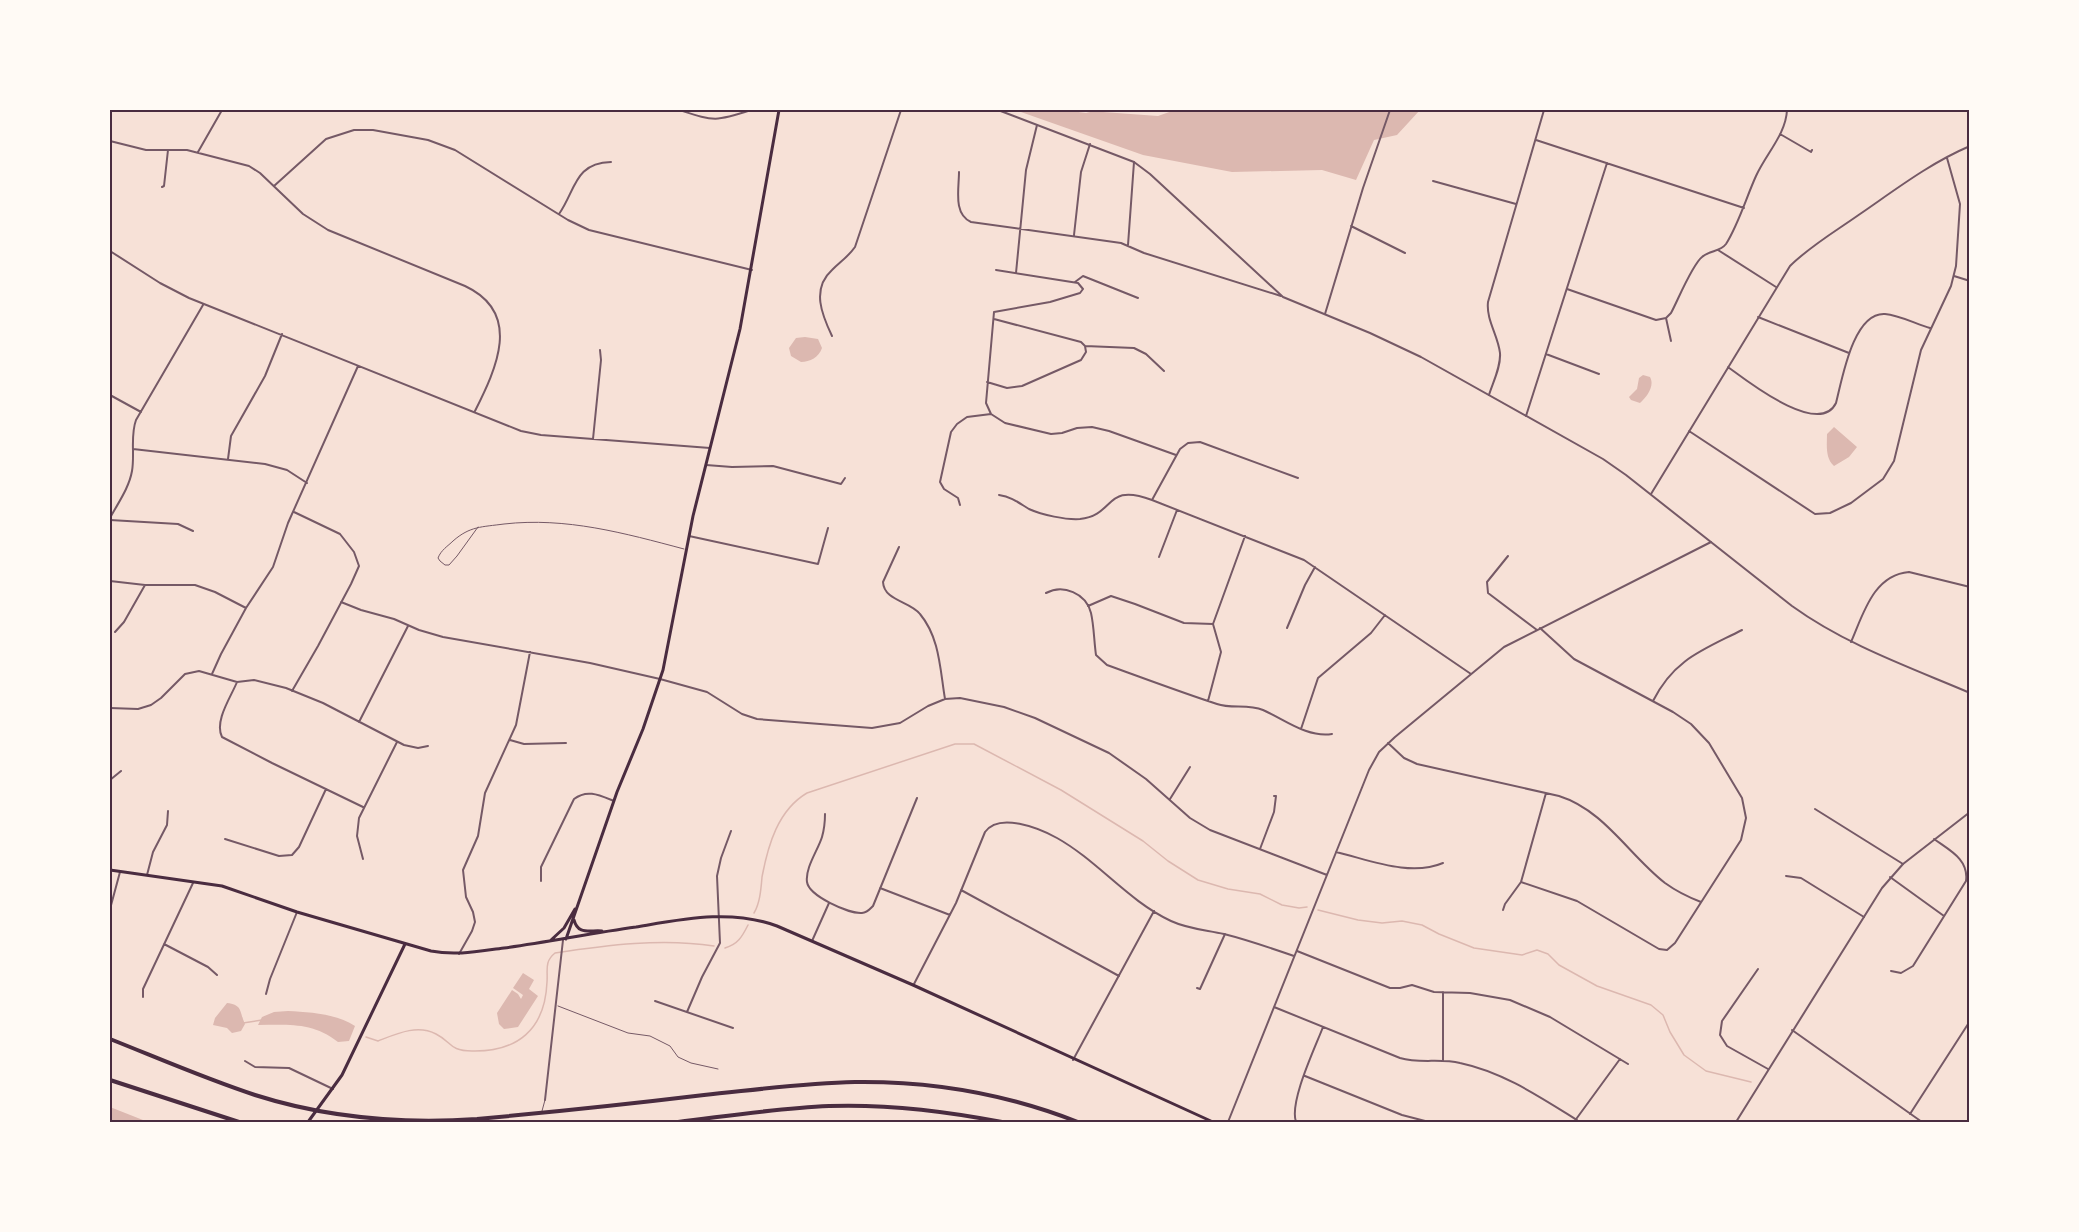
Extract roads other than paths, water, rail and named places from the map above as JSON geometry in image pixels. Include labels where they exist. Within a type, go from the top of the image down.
[{"type":"highway","points":[[110,1039],[234,1088],[306,1108],[379,1119],[428,1121],[477,1119],[780,1087],[879,1082],[979,1093],[1027,1105],[1078,1122]]},
{"type":"highway","points":[[110,1080],[239,1122]]},
{"type":"highway","points":[[678,1122],[780,1109],[846,1106],[927,1111],[1002,1122]]},
{"type":"main road","points":[[564,939],[660,678],[675,617],[686,550],[705,465],[735,351],[752,270],[779,110]]},
{"type":"main road","points":[[110,870],[222,886],[297,912],[440,953],[459,954],[548,942],[677,920],[720,916],[764,921],[913,985],[1213,1122]]},
{"type":"main road","points":[[548,942],[564,928],[570,915],[577,908]]},
{"type":"main road","points":[[573,918],[576,927],[580,930],[607,931]]},
{"type":"main road","points":[[308,1122],[333,1089],[357,1046],[405,944]]},
{"type":"street","points":[[198,152],[222,110]]},
{"type":"street","points":[[679,110],[718,120],[751,110]]},
{"type":"street","points":[[771,110],[779,110]]},
{"type":"street","points":[[832,336],[820,308],[821,287],[830,272],[855,247],[901,110]]},
{"type":"street","points":[[998,110],[1134,162],[1283,297]]},
{"type":"street","points":[[1325,314],[1390,110]]},
{"type":"street","points":[[1489,395],[1500,357],[1488,315],[1488,304],[1544,110]]},
{"type":"street","points":[[1567,289],[1656,320],[1666,318],[1671,313],[1699,260],[1725,245],[1761,167],[1780,134],[1786,120],[1787,110]]},
{"type":"street","points":[[1016,273],[1026,170],[1037,125]]},
{"type":"street","points":[[274,186],[326,139],[354,130],[374,130],[428,140],[455,150],[577,225],[602,234],[752,270]]},
{"type":"street","points":[[1780,134],[1811,152],[1812,150]]},
{"type":"street","points":[[1535,140],[1744,208]]},
{"type":"street","points":[[110,141],[135,148],[168,148],[198,152],[249,166],[260,173],[303,214],[328,230],[465,286],[485,299],[497,318],[501,342],[494,368],[475,411]]},
{"type":"street","points":[[1074,236],[1081,172],[1090,144]]},
{"type":"street","points":[[1650,495],[1790,266],[1813,247],[1904,184],[1970,146]]},
{"type":"street","points":[[162,187],[164,186],[168,148]]},
{"type":"street","points":[[1689,431],[1809,512],[1820,515],[1830,513],[1851,503],[1878,484],[1891,468],[1921,350],[1954,276],[1960,204],[1947,158]]},
{"type":"street","points":[[560,214],[576,180],[584,171],[594,165],[611,162]]},
{"type":"street","points":[[1128,245],[1134,162]]},
{"type":"street","points":[[1526,416],[1607,164]]},
{"type":"street","points":[[959,172],[959,208],[963,217],[971,222],[1128,245],[1144,253],[1283,297],[1396,344],[1614,467],[1801,612],[1851,642],[1970,693]]},
{"type":"street","points":[[1433,180],[1516,204]]},
{"type":"street","points":[[1352,226],[1405,253]]},
{"type":"street","points":[[1718,250],[1776,287]]},
{"type":"street","points":[[110,251],[174,291],[203,304],[511,427],[531,433],[710,448]]},
{"type":"street","points":[[996,270],[1075,282],[1082,286],[1080,293],[1050,302],[994,312],[986,403],[991,414],[1005,423],[1051,434],[1085,427],[1109,430],[1176,455]]},
{"type":"street","points":[[1075,282],[1083,276],[1138,298]]},
{"type":"street","points":[[1954,276],[1970,281]]},
{"type":"street","points":[[193,531],[178,525],[110,519],[130,478],[133,427],[203,304]]},
{"type":"street","points":[[1728,367],[1784,405],[1819,414],[1828,413],[1836,403],[1849,353],[1864,324],[1878,315],[1888,315],[1930,328]]},
{"type":"street","points":[[1758,317],[1849,353]]},
{"type":"street","points":[[1666,318],[1671,340]]},
{"type":"street","points":[[993,319],[1082,342],[1086,346],[1134,348],[1146,354],[1164,371]]},
{"type":"street","points":[[228,459],[231,436],[262,382],[282,334]]},
{"type":"street","points":[[987,382],[1007,388],[1022,387],[1081,360],[1086,355],[1086,346]]},
{"type":"street","points":[[593,439],[600,350]]},
{"type":"street","points":[[1546,354],[1599,374]]},
{"type":"street","points":[[212,674],[220,654],[246,608],[273,567],[294,512],[358,366]]},
{"type":"street","points":[[110,395],[141,412]]},
{"type":"street","points":[[960,505],[958,498],[944,489],[940,482],[949,438],[953,428],[962,420],[991,414]]},
{"type":"street","points":[[1152,500],[1176,455],[1188,443],[1200,442],[1298,478]]},
{"type":"street","points":[[133,448],[277,467],[287,470],[307,483]]},
{"type":"street","points":[[705,465],[772,466],[841,484],[845,478]]},
{"type":"street","points":[[999,495],[1012,498],[1035,511],[1077,519],[1096,514],[1121,495],[1132,494],[1152,500],[1295,556],[1315,567],[1470,674]]},
{"type":"street","points":[[1159,556],[1177,510]]},
{"type":"street","points":[[292,691],[359,566],[354,552],[340,534],[294,512]]},
{"type":"street","points":[[689,536],[818,564],[828,528]]},
{"type":"street","points":[[1208,700],[1221,652],[1213,624],[1245,536]]},
{"type":"street","points":[[1228,1122],[1372,763],[1388,743],[1504,647],[1711,542]]},
{"type":"street","points":[[899,547],[883,582],[883,587],[892,597],[917,611],[930,629],[936,645],[945,699]]},
{"type":"street","points":[[1508,556],[1487,582],[1488,593],[1574,658],[1682,718],[1700,733],[1722,763],[1744,804],[1746,826],[1741,840],[1675,943],[1667,950],[1659,949],[1578,902],[1521,882]]},
{"type":"street","points":[[1287,628],[1315,567]]},
{"type":"street","points":[[1851,642],[1874,591],[1900,574],[1909,573],[1970,586]]},
{"type":"street","points":[[110,581],[203,587],[246,608]]},
{"type":"street","points":[[115,632],[124,622],[145,585]]},
{"type":"street","points":[[1046,593],[1052,590],[1070,590],[1078,594],[1091,612],[1095,655],[1107,665],[1219,705],[1261,709],[1301,729],[1325,735],[1332,734]]},
{"type":"street","points":[[1088,606],[1111,597],[1184,623],[1213,624]]},
{"type":"street","points":[[341,602],[443,637],[660,678],[715,695],[734,710],[750,717],[782,723],[880,728],[900,723],[928,706],[945,699],[960,698],[985,702],[1020,712],[1096,746],[1122,761],[1204,827],[1327,874]]},
{"type":"street","points":[[1301,729],[1318,678],[1371,633],[1385,615]]},
{"type":"street","points":[[359,722],[408,626]]},
{"type":"street","points":[[1653,701],[1665,678],[1677,666],[1742,630]]},
{"type":"street","points":[[459,954],[475,922],[466,897],[462,870],[478,836],[485,793],[510,740],[519,713],[530,652]]},
{"type":"street","points":[[110,708],[144,708],[161,698],[185,674],[194,671],[237,682],[264,682],[323,703],[412,748],[428,746]]},
{"type":"street","points":[[237,682],[220,721],[219,732],[222,736],[363,807]]},
{"type":"street","points":[[510,740],[524,744],[566,743]]},
{"type":"street","points":[[363,859],[357,827],[363,807],[397,741]]},
{"type":"street","points":[[1388,743],[1404,758],[1417,764],[1569,799],[1586,808],[1667,884],[1701,902]]},
{"type":"street","points":[[1170,799],[1190,767]]},
{"type":"street","points":[[110,780],[121,771]]},
{"type":"street","points":[[110,788],[110,795]]},
{"type":"street","points":[[225,839],[279,856],[292,855],[299,847],[326,789]]},
{"type":"street","points":[[541,881],[541,867],[574,799],[582,794],[591,793],[614,801]]},
{"type":"street","points":[[1503,910],[1521,882],[1546,793]]},
{"type":"street","points":[[1260,849],[1274,812],[1276,795],[1274,796]]},
{"type":"street","points":[[825,814],[823,835],[807,879],[811,892],[829,903],[857,913],[866,912],[873,906],[917,798]]},
{"type":"street","points":[[1815,809],[1903,864]]},
{"type":"street","points":[[147,875],[153,852],[167,825],[168,811]]},
{"type":"street","points":[[1736,1122],[1890,877],[1903,864],[1970,812]]},
{"type":"street","points":[[913,985],[950,915],[985,832],[995,823],[1004,822],[1037,829],[1057,838],[1154,911],[1181,925],[1225,934],[1294,956]]},
{"type":"street","points":[[687,1012],[702,977],[718,949],[721,937],[717,876],[731,831]]},
{"type":"street","points":[[1892,971],[1902,973],[1910,970],[1964,886],[1966,870],[1959,857],[1934,839]]},
{"type":"street","points":[[1336,852],[1408,868],[1424,869],[1443,863]]},
{"type":"street","points":[[110,909],[120,872]]},
{"type":"street","points":[[1786,876],[1802,878],[1864,916]]},
{"type":"street","points":[[1890,877],[1944,916]]},
{"type":"street","points":[[142,998],[143,989],[194,882]]},
{"type":"street","points":[[880,888],[950,915]]},
{"type":"street","points":[[961,890],[1119,976]]},
{"type":"street","points":[[812,941],[829,903]]},
{"type":"street","points":[[1073,1060],[1154,911]]},
{"type":"street","points":[[266,994],[297,912]]},
{"type":"street","points":[[1197,988],[1200,989],[1225,934]]},
{"type":"street","points":[[545,1100],[564,939]]},
{"type":"street","points":[[164,944],[208,967],[216,975]]},
{"type":"street","points":[[1296,950],[1390,988],[1412,985],[1428,991],[1486,995],[1525,1005],[1550,1017],[1628,1064]]},
{"type":"street","points":[[1758,969],[1722,1021],[1720,1035],[1727,1046],[1768,1069]]},
{"type":"street","points":[[1443,992],[1443,1061]]},
{"type":"street","points":[[656,1000],[733,1028]]},
{"type":"street","points":[[1274,1007],[1408,1060],[1443,1061],[1467,1065],[1506,1079],[1575,1121],[1620,1059]]},
{"type":"street","points":[[1910,1114],[1970,1021]]},
{"type":"street","points":[[1296,1122],[1295,1102],[1323,1027]]},
{"type":"street","points":[[1792,1030],[1922,1122]]},
{"type":"street","points":[[245,1060],[255,1067],[289,1068],[333,1089]]},
{"type":"street","points":[[1305,1076],[1402,1115],[1429,1122]]},
{"type":"street","points":[[1400,1122],[1402,1115]]},
{"type":"lane","points":[[478,527],[452,562],[445,565],[440,561],[439,554],[471,528],[478,527],[520,522],[574,524],[609,530],[686,550]]},
{"type":"lane","points":[[557,1006],[628,1033],[650,1036],[670,1046],[678,1057],[691,1063],[718,1069]]},
{"type":"lane","points":[[542,1113],[545,1100]]},
{"type":"waterway","points":[[754,913],[759,900],[764,865],[771,841],[782,819],[797,800],[807,793],[955,744],[974,744],[1061,790],[1143,841],[1168,861],[1198,880],[1228,889],[1260,894],[1282,905],[1307,907]]},
{"type":"waterway","points":[[1318,910],[1358,920],[1382,923],[1402,921],[1422,925],[1474,948],[1522,955],[1537,950],[1548,954],[1559,965],[1597,986],[1651,1005],[1663,1015],[1684,1055],[1706,1071],[1751,1082]]},
{"type":"waterway","points":[[725,948],[739,940],[748,925]]},
{"type":"waterway","points":[[366,1037],[378,1041],[407,1031],[421,1030],[436,1034],[451,1046],[465,1051],[502,1047],[526,1035],[541,1013],[545,999],[548,963],[555,953],[614,945],[655,943],[714,946]]},
{"type":"waterway","points":[[243,1023],[262,1020]]}]
